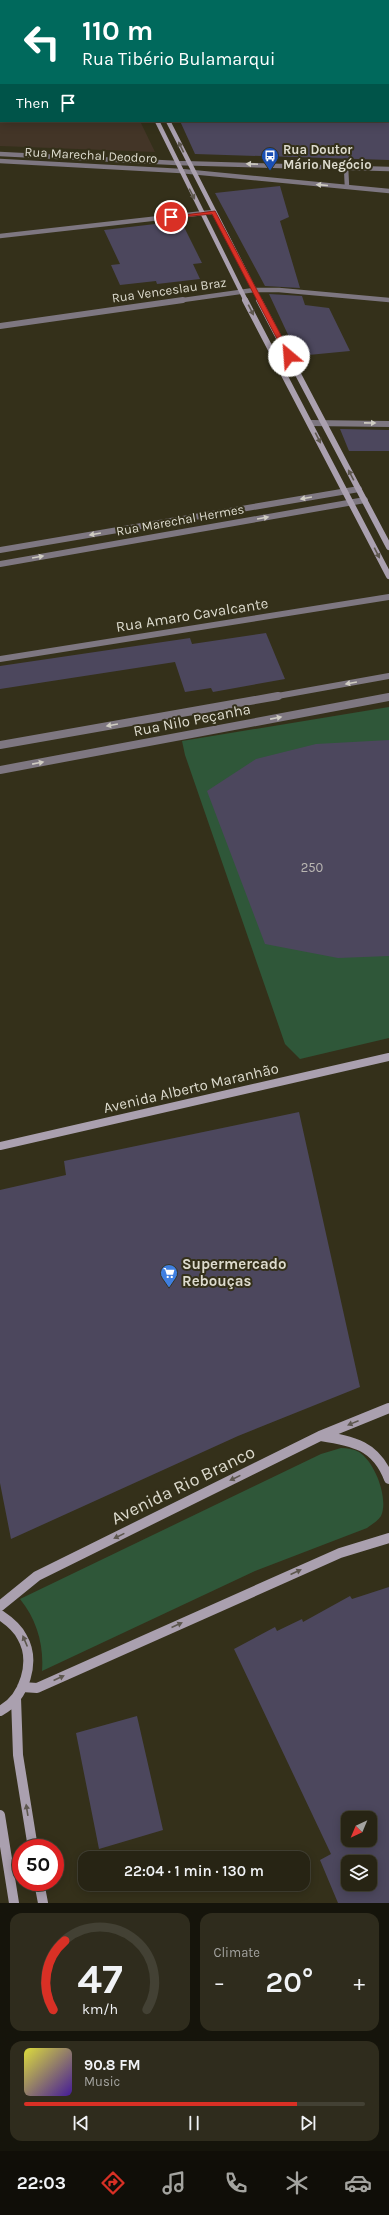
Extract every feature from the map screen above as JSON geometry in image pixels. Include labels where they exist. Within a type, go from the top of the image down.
[{"type":"main road","points":[[158,122],[177,163],[241,291],[345,492],[387,569],[389,576]]},
{"type":"main road","points":[[169,122],[254,290],[389,547]]},
{"type":"main road","name":"Avenida Alberto Maranhão","points":[[0,1146],[389,1057]]},
{"type":"main road","name":"Avenida Rio Branco","points":[[0,1606],[37,1576],[320,1436],[389,1408]]},
{"type":"main road","points":[[320,1436],[354,1442],[369,1449],[377,1457],[389,1479]]},
{"type":"main road","points":[[0,1711],[19,1692],[48,1684],[340,1553],[388,1536]]},
{"type":"main road","points":[[0,1615],[12,1621],[22,1633],[28,1648],[29,1665],[19,1692],[14,1721],[18,1758],[32,1839]]},
{"type":"main road","points":[[0,1815],[14,1903]]},
{"type":"main road","points":[[41,1891],[43,1903]]},
{"type":"street","name":"Rua Marechal Deodoro","points":[[0,154],[177,163],[189,162],[389,169]]},
{"type":"street","name":"Rua Marechal Deodoro","points":[[0,161],[181,171]]},
{"type":"street","points":[[177,163],[195,174]]},
{"type":"street","points":[[346,167],[346,187]]},
{"type":"street","points":[[181,171],[195,174],[389,191]]},
{"type":"street","points":[[0,236],[214,212]]},
{"type":"street","name":"Rua Venceslau Braz","points":[[0,326],[254,290],[279,290],[389,300]]},
{"type":"street","points":[[310,423],[389,424]]},
{"type":"street","name":"Rua Marechal Hermes","points":[[0,550],[359,489]]},
{"type":"street","name":"Rua Marechal Hermes","points":[[0,564],[365,500]]},
{"type":"street","name":"Rua Amaro Cavalcante","points":[[0,659],[389,597]]},
{"type":"street","name":"Rua Nilo Peçanha","points":[[0,745],[389,676]]},
{"type":"street","name":"Rua Nilo Peçanha","points":[[0,770],[389,697]]},
{"type":"shaded area","points":[[0,122],[140,122],[155,152],[0,146]]},
{"type":"green space","points":[[389,707],[389,1038],[300,1059],[285,1044],[185,755],[182,741]]},
{"type":"green space","points":[[341,1448],[359,1452],[365,1457],[379,1481],[382,1491],[383,1509],[381,1516],[374,1523],[367,1528],[255,1571],[42,1671],[42,1652],[38,1633],[31,1615],[20,1599],[321,1454]]},
{"type":"building","points":[[180,122],[389,122],[389,160],[195,154]]},
{"type":"building","points":[[280,186],[289,217],[280,221],[300,288],[265,286],[215,193]]},
{"type":"building","points":[[181,221],[202,263],[193,264],[200,279],[157,284],[156,281],[120,285],[111,265],[120,264],[104,230]]},
{"type":"building","points":[[269,294],[302,296],[305,305],[329,308],[350,351],[298,356]]},
{"type":"building","points":[[340,429],[389,430],[389,451],[349,451]]},
{"type":"building","points":[[266,633],[285,679],[213,692],[211,688],[185,692],[175,662],[0,689],[0,666],[190,638],[192,644]]},
{"type":"building","points":[[389,740],[389,956],[338,958],[265,944],[207,791],[256,759],[316,744]]},
{"type":"building","name":"Supermercado Rebouças","points":[[299,1112],[360,1387],[238,1436],[11,1539],[0,1483],[0,1190],[66,1175],[64,1161]]},
{"type":"building","points":[[389,1587],[389,1903],[338,1903],[320,1860],[331,1854],[234,1649],[275,1627],[277,1631],[302,1619],[303,1622],[350,1596],[352,1599]]},
{"type":"building","points":[[137,1716],[163,1830],[99,1849],[76,1733]]},
{"type":"place","name":"Rua Doutor Mário Negócio","points":[[270,171]]},
{"type":"place","name":"Supermercado Rebouças","points":[[169,1288]]},
{"type":"route","points":[[171,217],[214,212],[289,356]]}]
